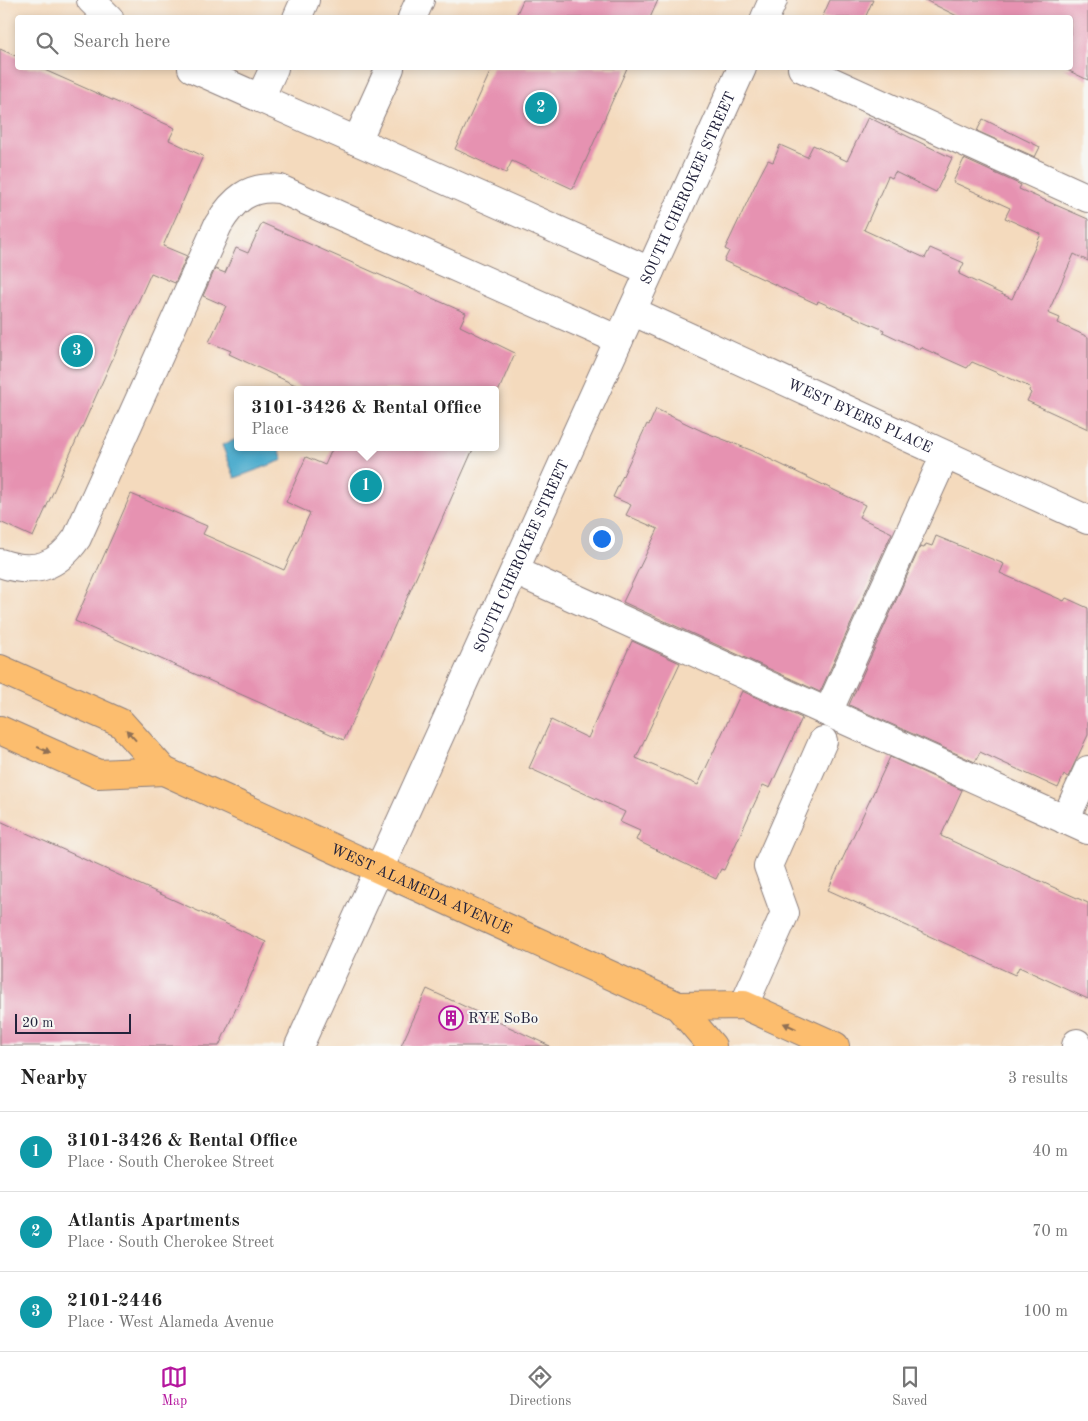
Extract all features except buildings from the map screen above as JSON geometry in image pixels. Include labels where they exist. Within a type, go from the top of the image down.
[{"type":"main road","name":"WEST ALAMEDA AVENUE","points":[[0,669],[121,723],[164,771],[678,1006],[712,1046]]},
{"type":"main road","name":"WEST ALAMEDA AVENUE","points":[[0,730],[98,774],[164,771]]},
{"type":"main road","name":"WEST ALAMEDA AVENUE","points":[[678,1006],[744,1005],[835,1046]]},
{"type":"street","points":[[91,0],[106,15]]},
{"type":"street","points":[[298,15],[305,0]]},
{"type":"street","points":[[413,15],[420,0]]},
{"type":"street","points":[[766,15],[773,0]]},
{"type":"street","points":[[197,70],[650,272]]},
{"type":"street","points":[[260,98],[273,70]]},
{"type":"street","points":[[356,141],[389,70]]},
{"type":"street","name":"SOUTH CHEROKEE STREET","points":[[299,1046],[741,70]]},
{"type":"street","points":[[806,70],[1088,198]]},
{"type":"street","points":[[0,563],[21,568],[42,567],[58,560],[78,538],[218,225],[229,207],[248,192],[269,188],[280,189],[619,340]]},
{"type":"street","name":"WEST BYERS PLACE","points":[[632,311],[1088,520]]},
{"type":"street","points":[[828,712],[945,455]]},
{"type":"street","points":[[514,571],[1076,825],[1088,770]]},
{"type":"street","points":[[744,1005],[785,913],[768,866],[823,741]]},
{"type":"water","points":[[234,440],[234,451],[280,451],[283,460],[235,478],[222,445]]},
{"type":"place","name":"Atlantis Apartments","points":[[541,108]]},
{"type":"place","name":"2101-2446","points":[[77,351]]},
{"type":"place","name":"3101-3426 & Rental Office","points":[[366,486]]},
{"type":"place","name":"RYE SoBo","points":[[451,1018]]}]
